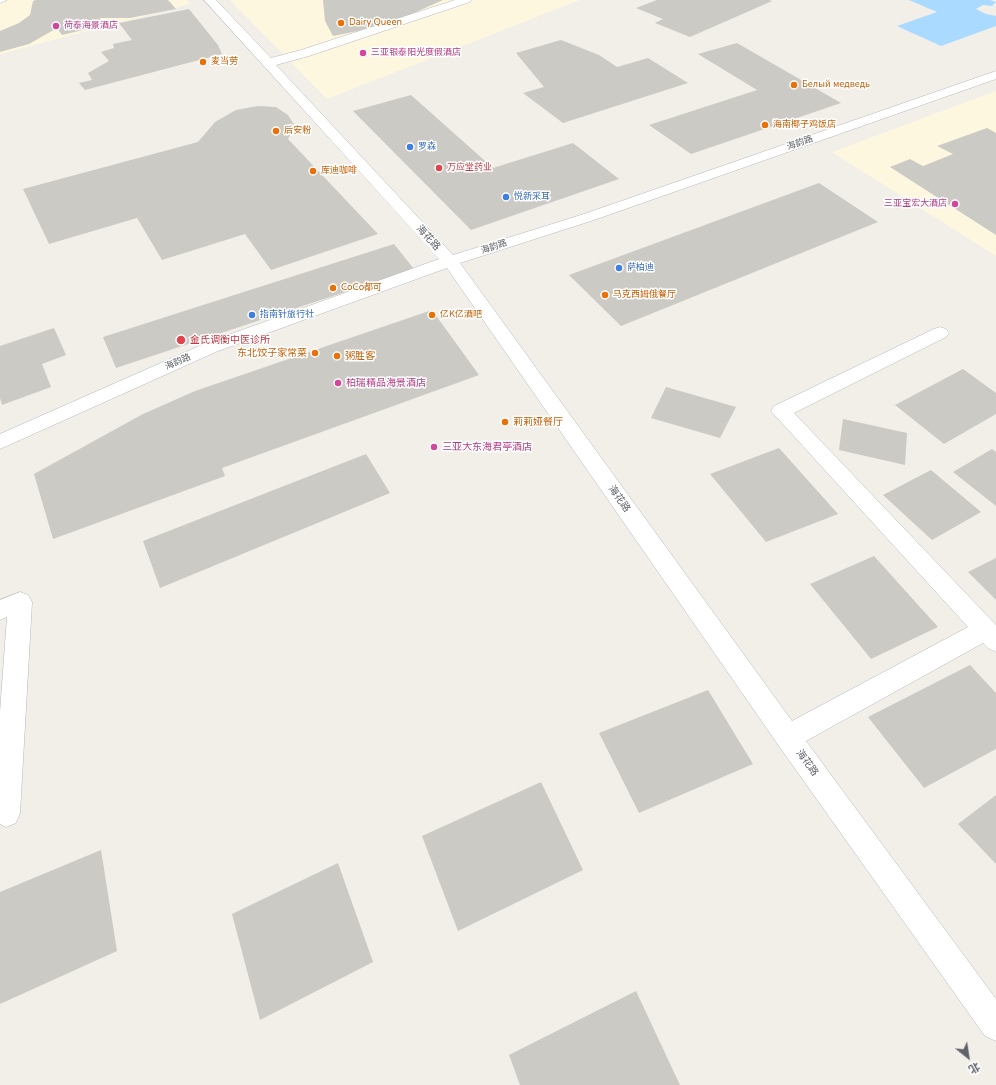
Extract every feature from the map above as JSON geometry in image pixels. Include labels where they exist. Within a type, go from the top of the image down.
[{"type":"street","name":"海花路","points":[[210,0],[450,261],[788,737],[996,1025]]},
{"type":"street","points":[[268,63],[305,53],[466,0]]},
{"type":"street","name":"海韵路","points":[[0,442],[86,402],[212,348],[450,261],[589,217],[996,75]]},
{"type":"street","points":[[788,737],[990,636],[781,411],[940,333]]},
{"type":"street","points":[[0,610],[20,602],[6,813]]},
{"type":"shaded area","name":"荷泰海景酒店","points":[[0,0],[187,0],[190,4],[0,54]]},
{"type":"shaded area","name":"三亚银泰阳光度假酒店","points":[[230,0],[580,0],[327,99]]},
{"type":"shaded area","name":"三亚宝宏大酒店","points":[[996,91],[996,256],[832,152]]},
{"type":"water","points":[[909,0],[990,0],[996,2],[992,6],[983,5],[976,9],[986,14],[996,16],[996,26],[941,46],[897,26],[937,12]]},
{"type":"building","name":"荷泰海景酒店","points":[[168,0],[176,9],[130,18],[100,18],[105,25],[62,35],[57,28],[29,44],[0,52],[0,31],[19,23],[30,15],[33,1]]},
{"type":"building","points":[[323,0],[443,0],[407,16],[358,31],[333,36],[325,21]]},
{"type":"building","points":[[657,0],[772,1],[690,37],[655,23],[663,19],[636,8]]},
{"type":"building","points":[[189,9],[218,45],[222,54],[85,90],[79,83],[92,80],[88,73],[109,61],[101,52],[114,48],[113,44],[132,40],[119,23]]},
{"type":"building","points":[[561,40],[599,55],[617,67],[648,58],[688,83],[563,123],[523,93],[544,87],[516,53]]},
{"type":"building","points":[[737,43],[841,103],[691,154],[649,125],[757,90],[698,54]]},
{"type":"building","points":[[411,95],[493,168],[573,143],[619,179],[471,230],[353,111]]},
{"type":"building","points":[[258,106],[276,107],[288,115],[295,126],[288,139],[378,234],[271,270],[245,234],[162,260],[137,218],[49,244],[23,189],[198,142],[215,122],[236,110]]},
{"type":"building","points":[[987,128],[996,133],[996,235],[890,167],[910,159],[923,166],[953,154],[937,146]]},
{"type":"building","points":[[819,183],[878,222],[621,326],[569,275]]},
{"type":"building","points":[[394,244],[414,269],[116,368],[103,337]]},
{"type":"building","points":[[432,310],[479,375],[222,468],[225,476],[53,539],[34,474],[143,414],[195,391]]},
{"type":"building","points":[[54,328],[66,355],[42,364],[51,387],[2,405],[0,398],[0,346]]},
{"type":"building","points":[[963,369],[996,393],[996,414],[944,444],[895,405]]},
{"type":"building","points":[[666,387],[736,407],[720,438],[651,418]]},
{"type":"building","points":[[843,419],[907,433],[905,465],[839,450]]},
{"type":"building","points":[[779,448],[838,514],[766,542],[710,474]]},
{"type":"building","points":[[992,449],[996,452],[996,506],[953,472]]},
{"type":"building","points":[[366,454],[390,493],[160,588],[143,541]]},
{"type":"building","points":[[931,470],[981,512],[932,540],[883,495]]},
{"type":"building","points":[[874,556],[938,627],[871,659],[810,584]]},
{"type":"building","points":[[996,558],[996,600],[968,572]]},
{"type":"building","points":[[970,665],[996,693],[996,749],[924,788],[868,717]]},
{"type":"building","points":[[708,690],[753,764],[639,813],[599,733]]},
{"type":"building","points":[[541,782],[583,870],[458,931],[422,836]]},
{"type":"building","points":[[996,795],[996,864],[958,824]]},
{"type":"building","points":[[101,850],[117,951],[0,1004],[0,892]]},
{"type":"building","points":[[338,863],[373,962],[260,1020],[232,914]]},
{"type":"building","points":[[636,991],[680,1085],[520,1085],[509,1055]]},
{"type":"place","name":"Dairy Queen","points":[[341,23]]},
{"type":"place","name":"荷泰海景酒店","points":[[56,26]]},
{"type":"place","name":"三亚银泰阳光度假酒店","points":[[363,53]]},
{"type":"place","name":"麦当劳","points":[[203,62]]},
{"type":"place","name":"Белый медведь","points":[[794,85]]},
{"type":"place","name":"海南椰子鸡饭店","points":[[765,125]]},
{"type":"place","name":"后安粉","points":[[276,131]]},
{"type":"place","name":"罗森","points":[[410,147]]},
{"type":"place","name":"万应堂药业","points":[[439,168]]},
{"type":"place","name":"库迪咖啡","points":[[313,171]]},
{"type":"place","name":"悦新采耳","points":[[506,197]]},
{"type":"place","name":"三亚宝宏大酒店","points":[[955,204]]},
{"type":"place","name":"萨柏迪","points":[[619,268]]},
{"type":"place","name":"CoCo都可","points":[[333,288]]},
{"type":"place","name":"马克西姆俄餐厅","points":[[605,295]]},
{"type":"place","name":"指南针旅行社","points":[[252,315]]},
{"type":"place","name":"亿K亿酒吧","points":[[432,315]]},
{"type":"place","name":"金氏调衡中医诊所","points":[[181,340]]},
{"type":"place","name":"东北饺子家常菜","points":[[315,353]]},
{"type":"place","name":"粥胜客","points":[[337,356]]},
{"type":"place","name":"柏瑞精品海景酒店","points":[[338,383]]},
{"type":"place","name":"莉莉娅餐厅","points":[[505,422]]},
{"type":"place","name":"三亚大东海君亭酒店","points":[[434,447]]}]
